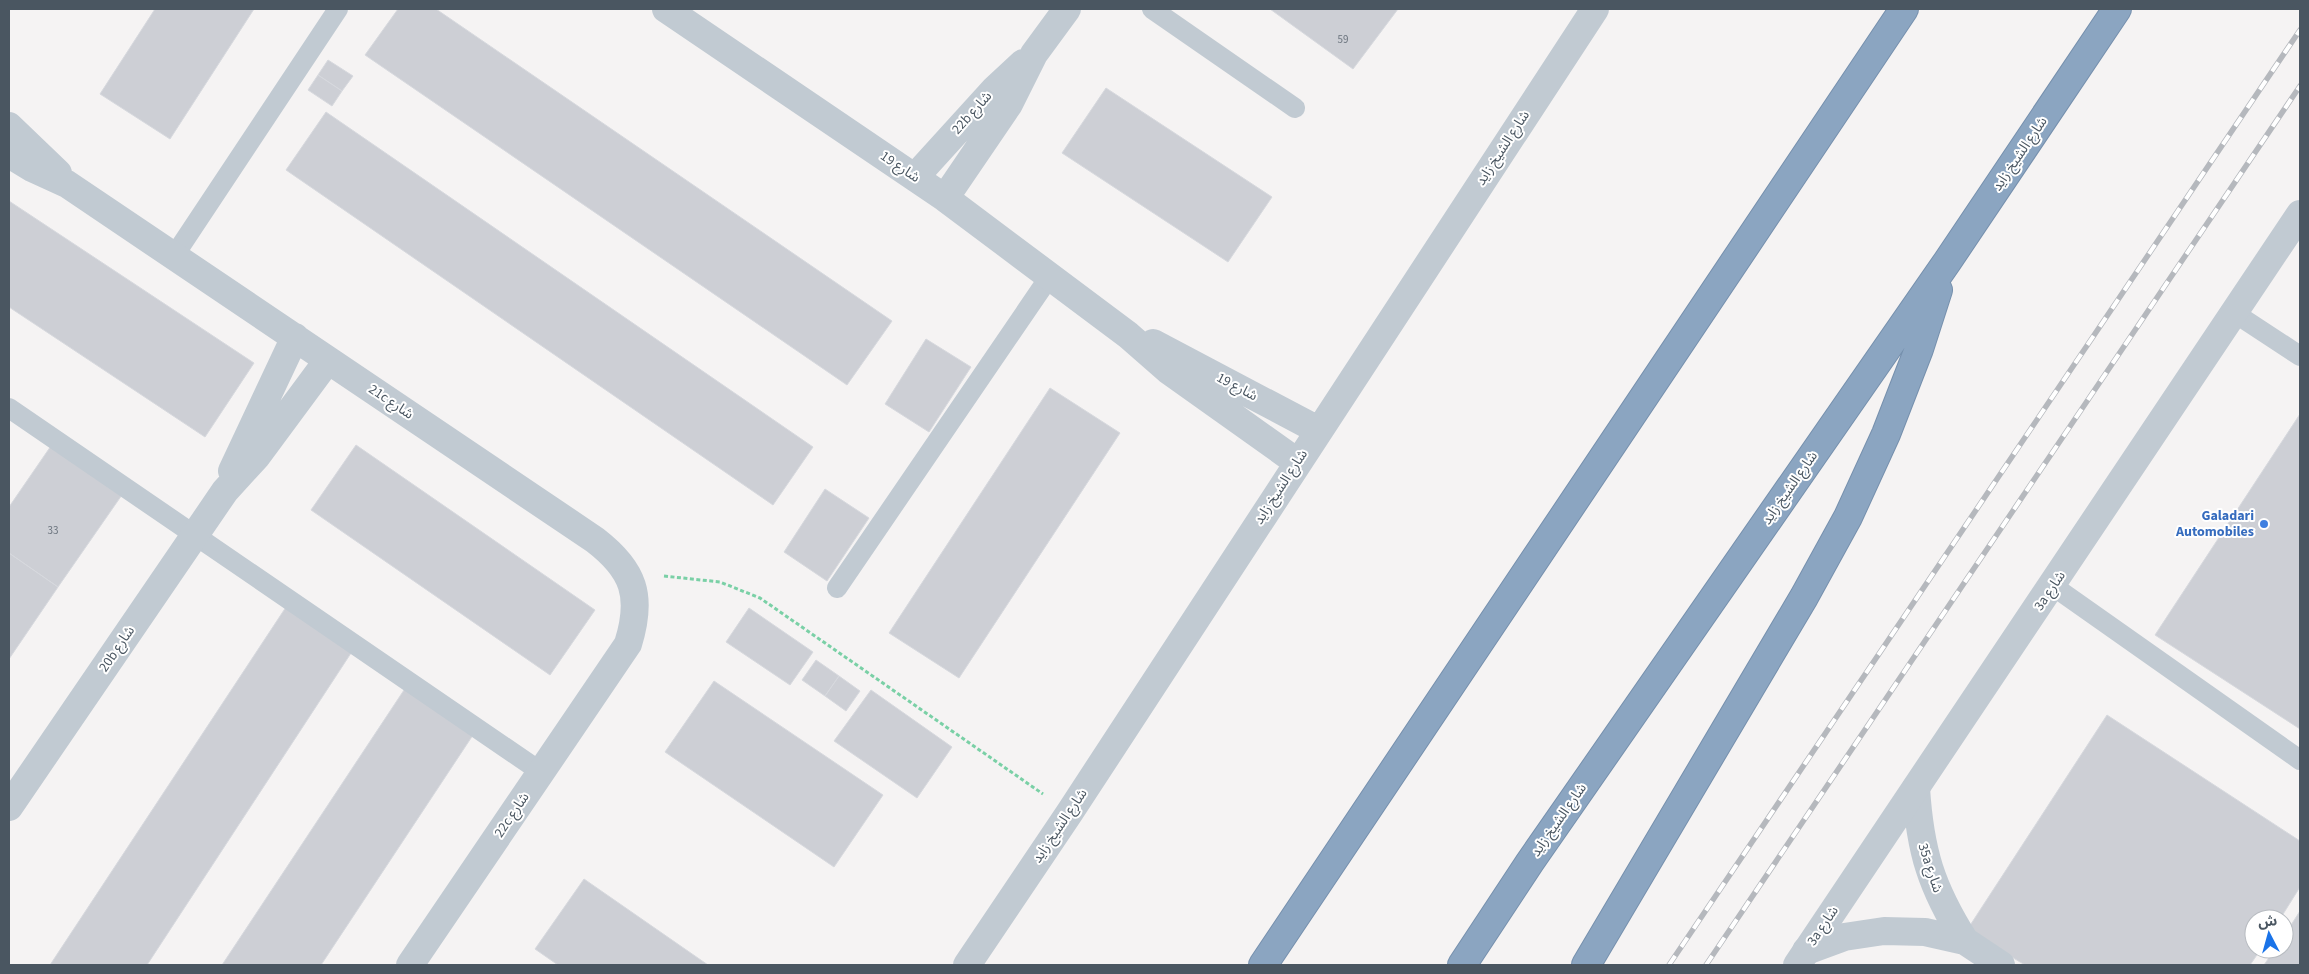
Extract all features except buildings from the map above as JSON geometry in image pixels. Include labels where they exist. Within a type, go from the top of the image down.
[{"type":"highway","points":[[1262,965],[1904,9]]},
{"type":"highway","name":"شارع الشيخ زايد","points":[[1462,965],[1530,862],[1947,262],[2117,9]]},
{"type":"highway","points":[[1586,965],[1804,597],[1848,517],[1886,434],[1916,358],[1947,262]]},
{"type":"street","name":"شارع 19","points":[[666,9],[915,177],[1128,335],[1168,370],[1297,462]]},
{"type":"street","name":"22b شارع","points":[[944,198],[1009,104],[1034,54],[1066,9]]},
{"type":"street","name":"شارع الشيخ زايد","points":[[967,965],[1070,812],[1297,462],[1595,9]]},
{"type":"street","name":"22b شارع","points":[[915,177],[995,89],[1034,54]]},
{"type":"street","name":"21c شارع","points":[[9,126],[43,157],[67,184]]},
{"type":"street","name":"21c شارع","points":[[9,154],[32,168],[67,184],[614,554],[628,575],[635,598],[635,622],[628,644],[614,664]]},
{"type":"street","name":"3a شارع","points":[[1802,958],[2053,586],[2233,312],[2300,214]]},
{"type":"street","name":"شارع 19","points":[[1128,335],[1162,347],[1318,430]]},
{"type":"street","name":"20b شارع","points":[[225,491],[241,448],[295,337]]},
{"type":"street","name":"20b شارع","points":[[9,807],[225,491],[257,456],[328,360]]},
{"type":"street","name":"22c شارع","points":[[410,965],[614,664]]},
{"type":"street","name":"35a شارع","points":[[1916,788],[1919,829],[1928,868],[1943,906],[1965,941]]},
{"type":"street","name":"35a شارع","points":[[1802,958],[1844,937],[1884,931],[1925,932],[1965,941],[2001,965]]},
{"type":"lane","points":[[174,256],[338,9]]},
{"type":"lane","points":[[1152,9],[1295,108]]},
{"type":"lane","points":[[837,588],[1050,276]]},
{"type":"lane","points":[[2233,312],[2300,356]]},
{"type":"lane","points":[[9,408],[541,772]]},
{"type":"lane","points":[[2053,586],[2300,760]]},
{"type":"path","points":[[628,575],[676,577],[720,582],[760,598],[1070,812]]},
{"type":"railway","points":[[1669,965],[2300,30]]},
{"type":"railway","points":[[1706,965],[2300,86]]},
{"type":"place","name":"Galadari Automobiles","points":[[2264,524]]}]
